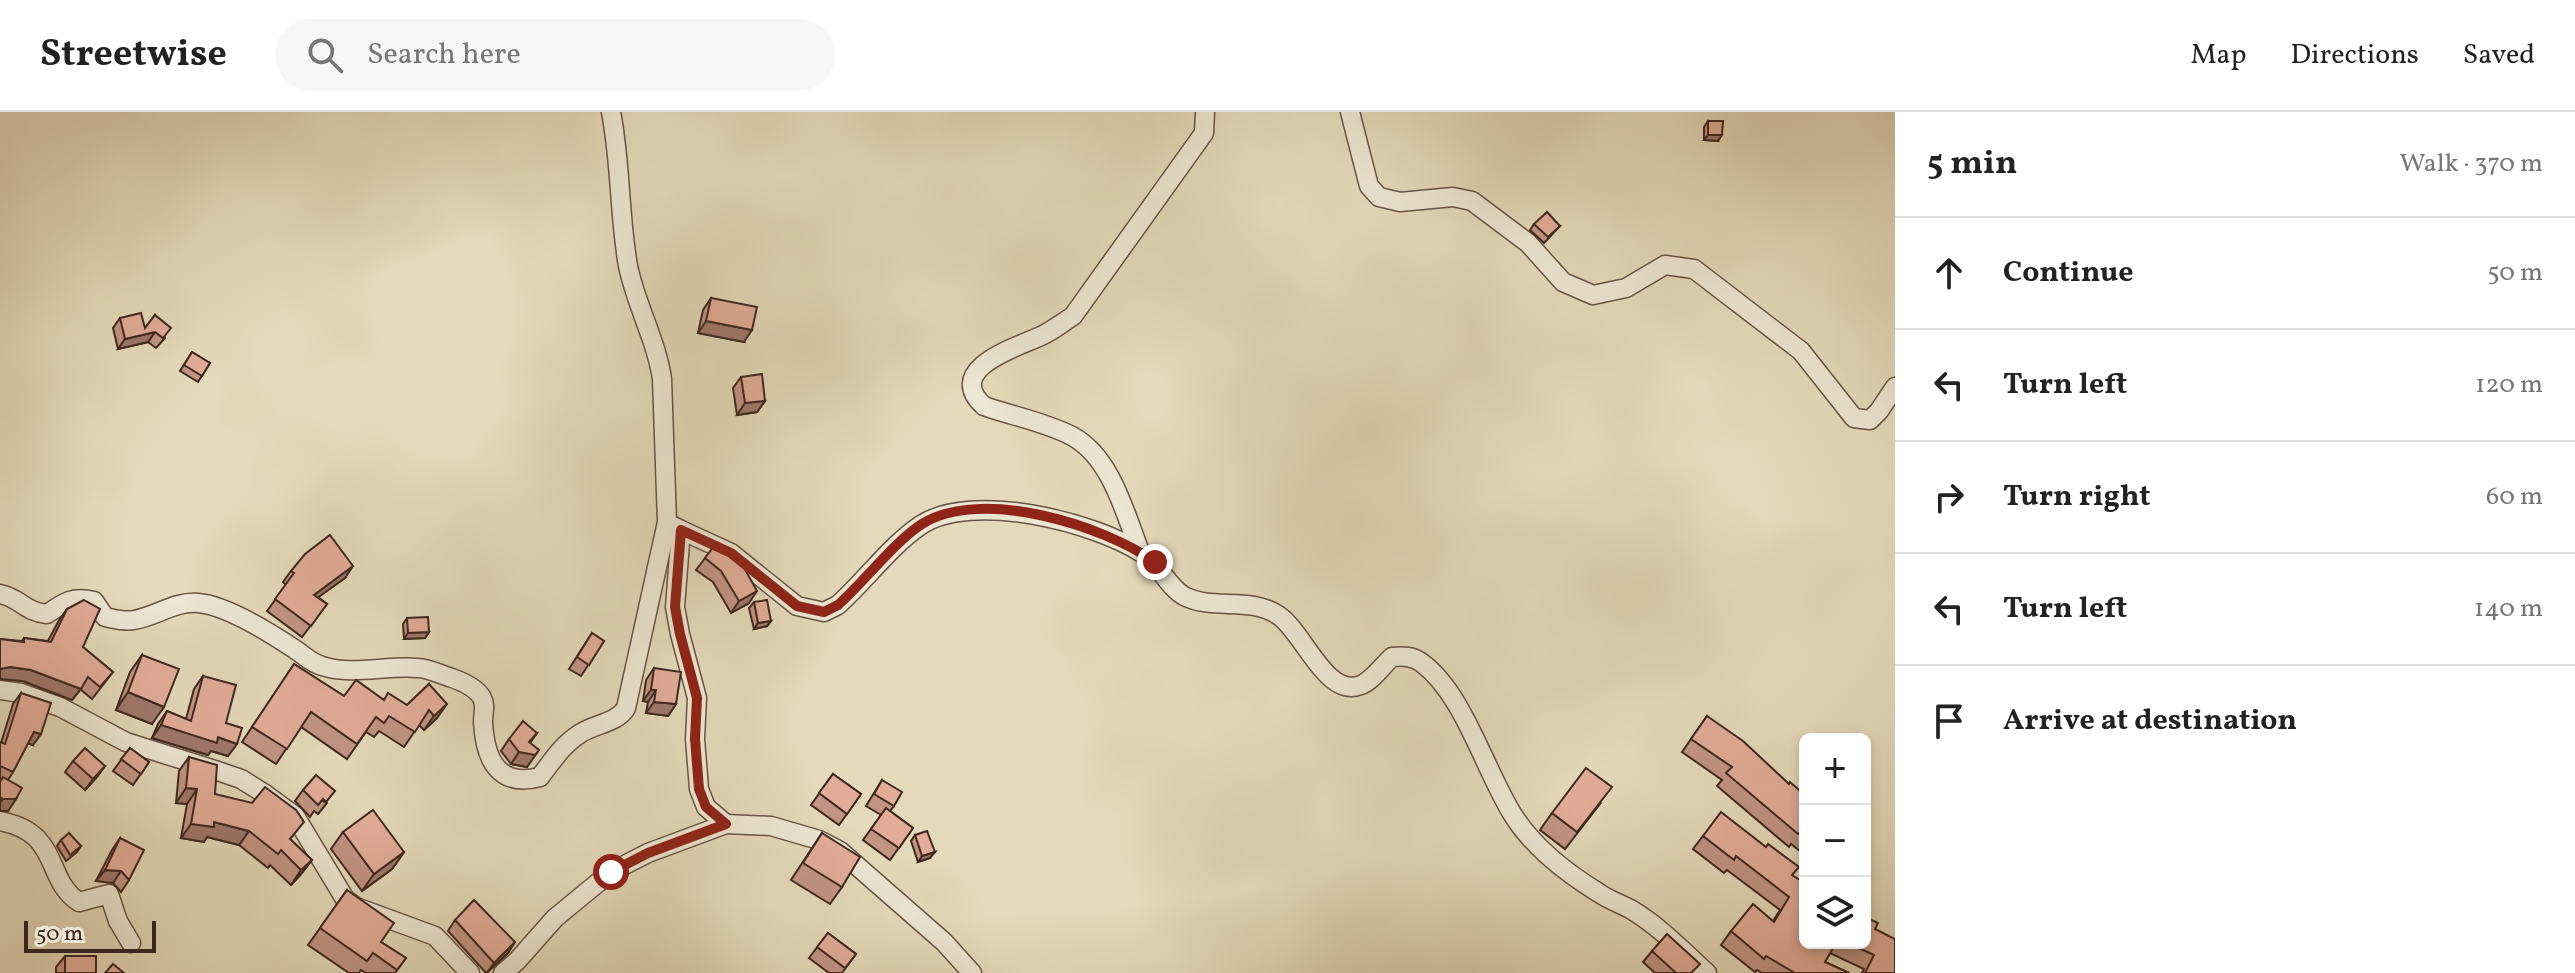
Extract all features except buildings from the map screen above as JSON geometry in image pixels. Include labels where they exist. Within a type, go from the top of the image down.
[{"type":"street","points":[[611,112],[628,266],[637,303],[659,356],[662,379],[674,526],[675,607],[697,698],[695,739],[699,789],[706,807],[726,824]]},
{"type":"street","points":[[1140,552],[1100,461],[1071,436],[984,406],[975,398],[975,372],[987,360],[1044,334],[1073,316],[1204,133],[1205,112]]},
{"type":"street","points":[[1350,112],[1369,186],[1379,197],[1400,202],[1453,197],[1472,201],[1528,243],[1563,282],[1593,295],[1626,288],[1665,265],[1694,269],[1801,351],[1854,418],[1870,420],[1895,387]]},
{"type":"street","points":[[674,526],[731,553],[797,606],[824,612],[838,605],[922,524],[957,511],[998,510],[1036,514],[1083,528],[1140,552],[1155,562],[1175,589],[1195,600],[1256,605],[1277,614],[1290,625],[1329,678],[1345,688],[1363,685],[1392,657],[1407,657],[1423,664],[1444,688],[1464,719],[1512,814],[1536,845],[1599,893],[1632,910],[1661,931],[1707,973]]},
{"type":"street","points":[[0,594],[13,597],[31,612],[47,614],[69,599],[82,598],[94,601],[105,617],[120,621],[132,621],[186,602],[202,603],[269,634],[324,667],[353,671],[384,667],[423,668],[477,691],[485,702],[483,722],[489,757],[501,774],[530,780],[540,777],[564,745],[599,723],[621,716],[626,708],[674,526]]},
{"type":"street","points":[[0,690],[21,693],[60,707],[126,742],[241,779],[295,816],[345,899],[356,907],[435,936],[470,973]]},
{"type":"street","points":[[0,821],[21,827],[33,835],[45,848],[70,896],[79,902],[109,894],[118,921],[131,943]]},
{"type":"street","points":[[503,973],[555,918],[611,872],[648,853],[726,824],[771,826],[819,840],[840,851],[944,942],[972,973]]},
{"type":"route","points":[[611,872],[686,837],[726,824],[706,807],[699,789],[695,739],[697,698],[675,607],[681,530],[731,553],[797,606],[824,612],[838,605],[922,524],[957,511],[998,510],[1036,514],[1124,544],[1155,562]]}]
